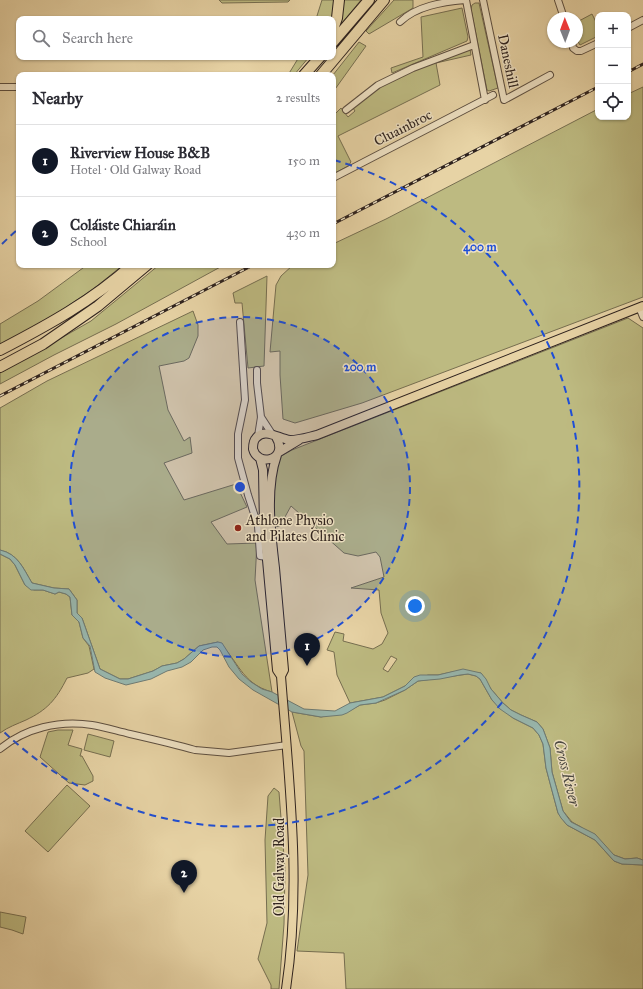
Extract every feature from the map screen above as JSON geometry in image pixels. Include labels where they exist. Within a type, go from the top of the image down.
[{"type":"highway","points":[[336,21],[339,0]]},
{"type":"highway","points":[[336,38],[369,0]]},
{"type":"highway","points":[[336,57],[384,0]]},
{"type":"highway","points":[[307,72],[315,60]]},
{"type":"highway","points":[[307,72],[317,60]]},
{"type":"highway","points":[[324,72],[334,60]]},
{"type":"highway","points":[[0,350],[47,325],[85,302],[128,268]]},
{"type":"highway","points":[[0,367],[43,344],[98,306],[143,268]]},
{"type":"main road","points":[[301,439],[268,460],[260,458],[254,452],[253,448],[253,443],[258,436],[264,433],[289,440],[301,439],[339,426],[641,307]]},
{"type":"main road","points":[[260,458],[263,470],[264,527],[277,670],[281,676],[284,670],[271,529],[271,477],[280,447],[279,442],[274,436]]},
{"type":"main road","name":"Old Galway Road","points":[[281,676],[293,829],[294,879],[292,934],[286,989]]},
{"type":"street","points":[[400,22],[410,14],[421,9],[465,0],[484,100]]},
{"type":"street","name":"Daneshill","points":[[483,0],[504,100],[550,75]]},
{"type":"street","points":[[559,0],[562,12]]},
{"type":"street","points":[[631,26],[643,20]]},
{"type":"street","points":[[573,48],[577,51],[581,51],[595,44]]},
{"type":"street","points":[[346,110],[378,85],[413,68],[474,45]]},
{"type":"street","points":[[0,87],[16,87]]},
{"type":"street","name":"Cluainbroc","points":[[336,176],[493,95]]},
{"type":"street","points":[[641,307],[643,317]]},
{"type":"street","points":[[240,322],[244,400],[238,434],[238,458],[258,526],[260,556],[267,557]]},
{"type":"street","points":[[257,370],[262,417],[258,436]]},
{"type":"street","points":[[244,378],[257,378]]},
{"type":"street","points":[[262,417],[274,436]]},
{"type":"street","points":[[0,749],[21,735],[50,725],[66,723],[93,725],[195,750],[212,752],[229,753],[287,745]]},
{"type":"shaded area","points":[[219,0],[290,0],[288,2],[222,3]]},
{"type":"shaded area","points":[[322,0],[335,0],[333,16],[317,16]]},
{"type":"shaded area","points":[[341,0],[361,0],[338,28]]},
{"type":"shaded area","points":[[394,0],[413,0],[413,8],[369,34],[366,31]]},
{"type":"shaded area","points":[[479,3],[498,88],[489,91],[487,90],[471,9],[472,5]]},
{"type":"shaded area","points":[[462,8],[468,37],[467,41],[392,73],[391,68],[423,57],[421,17]]},
{"type":"shaded area","points":[[592,14],[595,20],[595,38],[583,44],[583,19]]},
{"type":"shaded area","points":[[359,42],[366,46],[336,88],[335,72]]},
{"type":"shaded area","points":[[470,49],[471,55],[436,63],[440,85],[338,136],[351,162],[350,165],[336,172],[336,113],[341,108],[348,117],[355,111],[353,108],[378,87],[406,73]]},
{"type":"shaded area","points":[[297,60],[306,60],[296,72],[290,72]]},
{"type":"shaded area","points":[[643,87],[643,297],[362,403],[295,423],[283,419],[280,351],[270,352],[276,285],[281,276],[290,268],[336,268],[336,243],[386,219],[595,111],[595,120],[631,120],[631,93]]},
{"type":"shaded area","points":[[83,268],[119,268],[92,290],[47,320],[0,346],[0,324],[38,301]]},
{"type":"shaded area","points":[[155,268],[219,268],[116,324],[0,384],[0,373],[91,321]]},
{"type":"shaded area","points":[[267,276],[264,366],[248,368],[242,303],[235,303],[233,293]]},
{"type":"shaded area","points":[[193,311],[198,325],[198,336],[189,358],[184,361],[159,366],[168,410],[184,441],[190,437],[192,453],[164,463],[184,500],[236,484],[247,507],[211,522],[227,544],[257,543],[255,580],[272,692],[261,688],[246,677],[231,656],[218,642],[199,646],[177,663],[162,666],[153,671],[128,679],[120,679],[100,669],[82,618],[77,613],[77,600],[69,589],[54,588],[32,583],[16,558],[0,550],[0,408],[47,381]]},
{"type":"shaded area","points":[[628,318],[643,328],[643,860],[637,858],[625,859],[614,855],[581,827],[572,822],[563,811],[552,772],[550,748],[543,729],[537,722],[511,710],[503,703],[491,689],[481,673],[452,672],[438,675],[428,675],[411,681],[405,686],[383,697],[350,703],[337,675],[334,652],[327,650],[335,632],[344,634],[343,641],[373,649],[382,644],[388,633],[381,613],[379,590],[351,588],[384,577],[380,557],[376,552],[358,556],[344,553],[291,506],[280,526],[274,527],[273,477],[278,458],[292,450]],"holes":[[[391,656],[397,659],[388,672],[383,669]]]},
{"type":"shaded area","points":[[0,554],[10,559],[15,565],[25,585],[34,590],[43,590],[55,594],[59,592],[70,597],[72,615],[79,622],[83,638],[89,646],[94,669],[88,673],[67,678],[50,704],[40,712],[0,733]]},
{"type":"shaded area","points":[[468,674],[476,676],[480,679],[492,700],[513,718],[533,728],[539,735],[543,744],[546,768],[558,813],[567,825],[595,840],[614,861],[622,864],[643,865],[643,989],[346,989],[344,953],[297,951],[308,875],[304,751],[301,746],[292,712],[321,717],[351,710],[360,705],[385,700],[405,690],[418,681]]},
{"type":"shaded area","points":[[73,730],[68,745],[82,749],[80,756],[82,756],[93,776],[93,781],[85,785],[69,783],[40,757],[48,732]]},
{"type":"shaded area","points":[[88,734],[114,741],[110,757],[84,750]]},
{"type":"shaded area","points":[[67,785],[90,806],[48,852],[25,831]]},
{"type":"shaded area","points":[[274,788],[279,792],[285,870],[284,924],[279,989],[271,989],[271,985],[258,959],[267,923],[265,840],[268,796]]},
{"type":"shaded area","points":[[0,912],[26,917],[23,934],[0,927]]},
{"type":"water","points":[[0,550],[16,558],[32,583],[54,588],[69,589],[77,600],[77,613],[82,618],[100,669],[120,679],[128,679],[153,671],[162,666],[177,663],[199,646],[218,642],[222,643],[242,674],[262,689],[272,692],[304,709],[335,711],[350,703],[383,697],[405,686],[414,677],[420,675],[438,675],[463,669],[481,673],[491,689],[503,703],[511,710],[537,722],[543,729],[550,748],[552,772],[563,811],[571,822],[595,834],[614,855],[625,859],[637,858],[643,860],[643,865],[622,864],[614,861],[595,840],[567,825],[558,813],[546,768],[543,744],[539,735],[533,728],[513,718],[500,709],[492,700],[480,679],[476,676],[468,674],[418,681],[405,690],[376,703],[360,705],[342,715],[321,717],[292,712],[253,690],[239,679],[229,667],[217,647],[203,650],[191,662],[182,667],[167,671],[151,679],[126,685],[105,678],[95,672],[90,646],[83,638],[79,622],[72,615],[70,597],[59,592],[55,594],[43,590],[31,590],[25,585],[15,565],[10,559],[0,554]]},
{"type":"railway","points":[[631,70],[643,64]]},
{"type":"railway","points":[[336,222],[595,89]]},
{"type":"railway","points":[[0,396],[247,268]]},
{"type":"place","name":"Athlone Physio and Pilates Clinic","points":[[238,528]]},
{"type":"place","name":"Riverview House B&B","points":[[307,666]]},
{"type":"place","name":"Coláiste Chiaráin","points":[[184,893]]},
{"type":"water label","name":"Cross River","points":[[567,773]]}]
